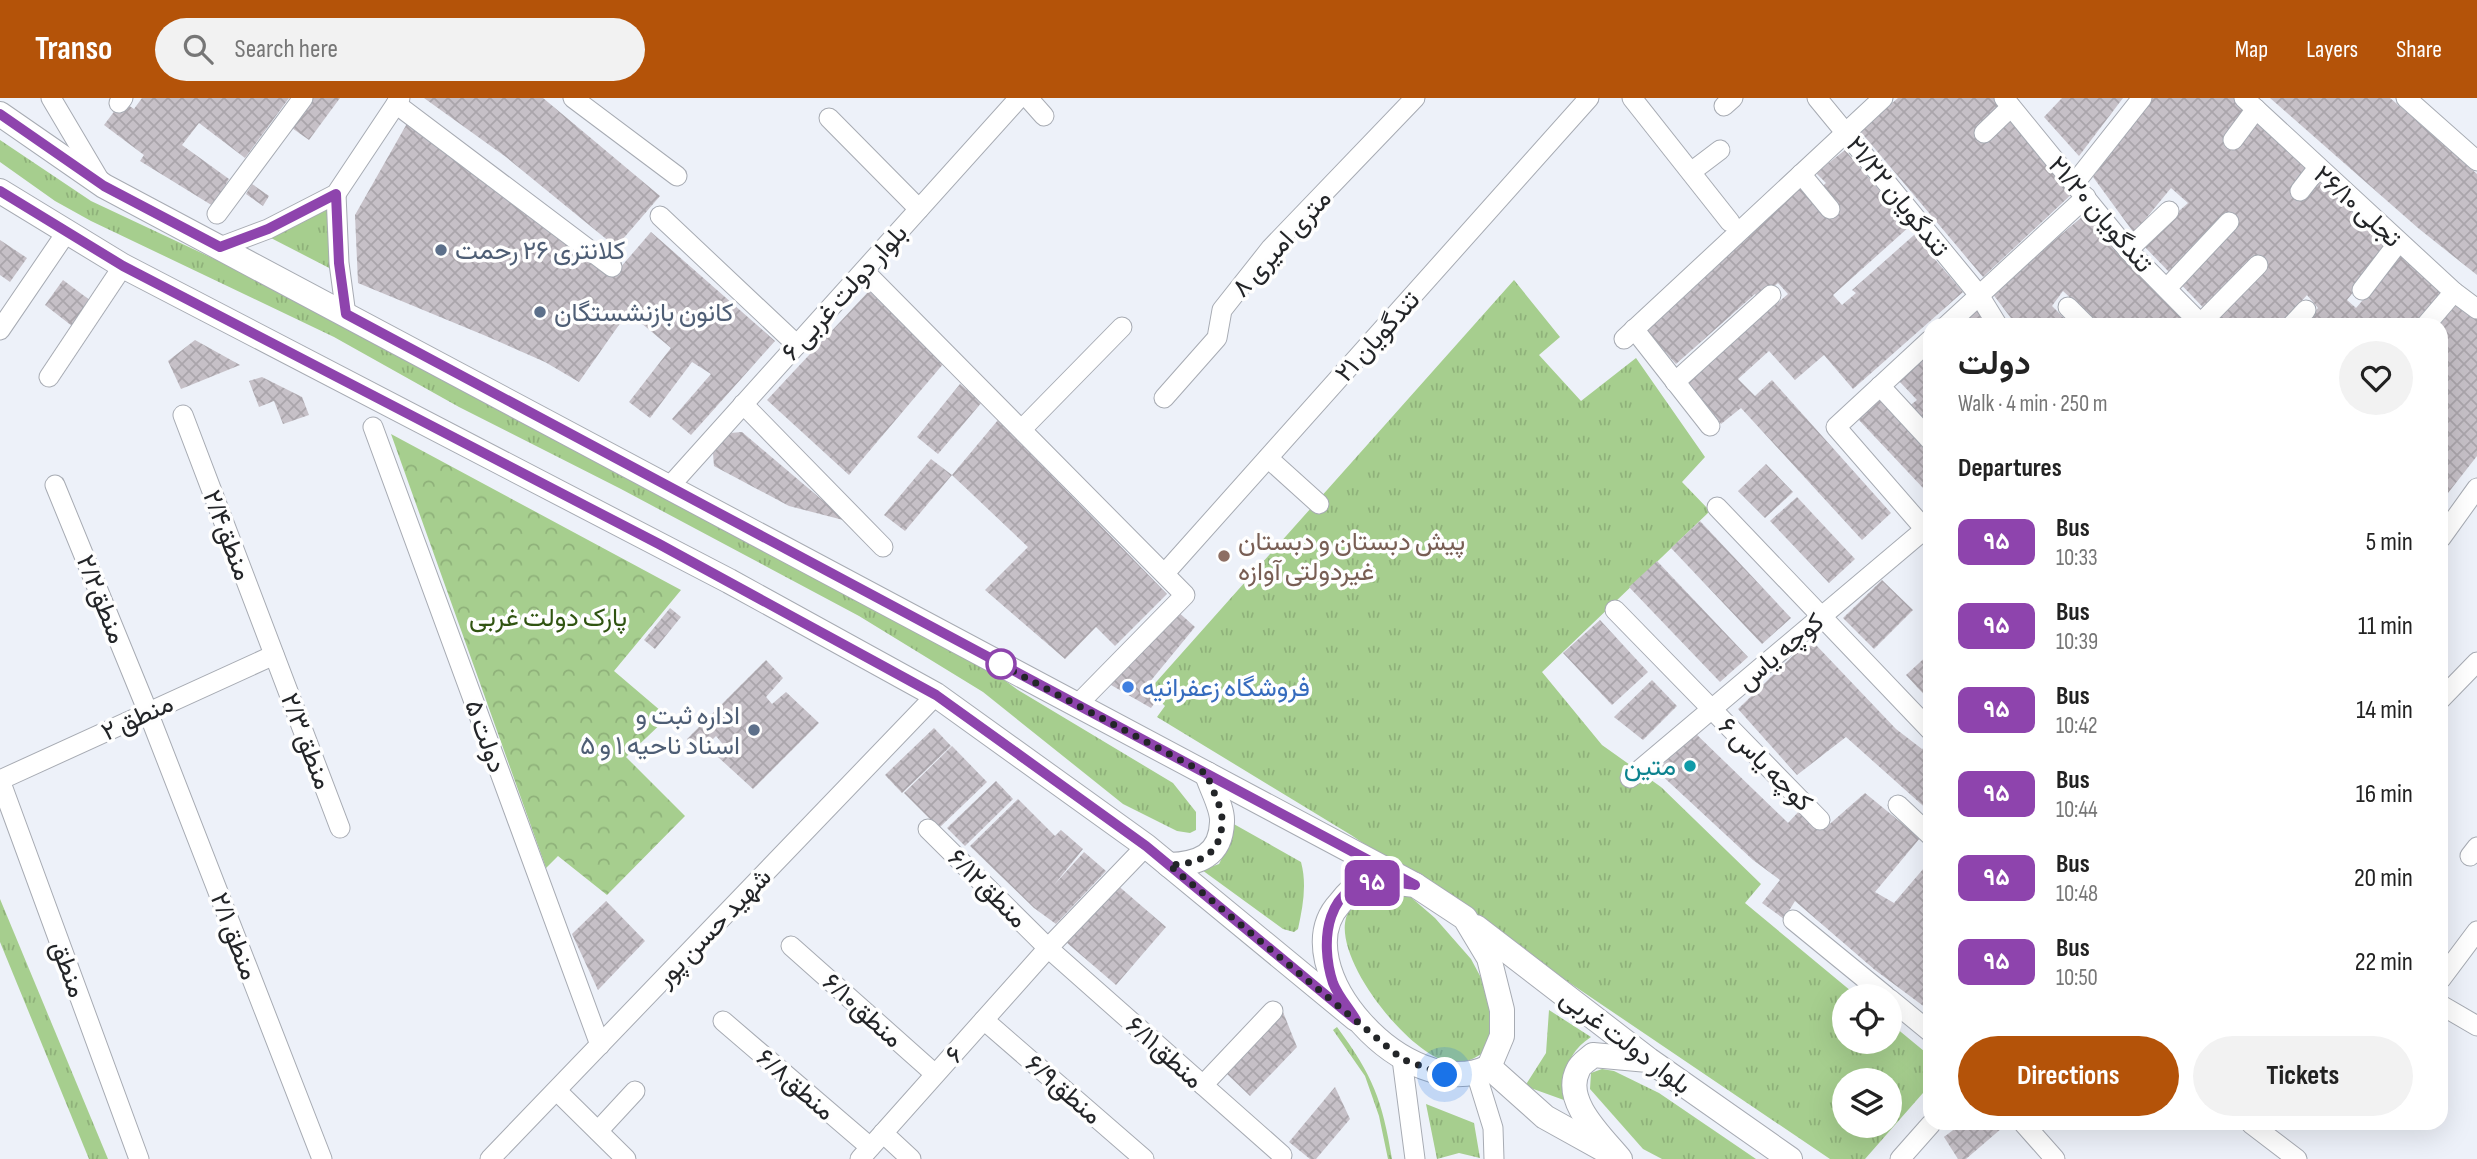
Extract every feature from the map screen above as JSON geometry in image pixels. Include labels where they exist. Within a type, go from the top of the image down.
[{"type":"main road","points":[[0,114],[104,186],[1415,885],[1465,918],[1489,958],[1500,997],[1502,1036],[1482,1070]]},
{"type":"main road","points":[[0,191],[123,266],[705,568],[936,695],[1146,846],[1402,1059],[1445,1075],[1482,1070],[1545,1117],[1620,1159]]},
{"type":"main road","points":[[1169,865],[1194,864],[1216,848],[1223,821],[1207,774]]},
{"type":"main road","points":[[1356,1020],[1334,985],[1329,965],[1325,935],[1333,910],[1352,889],[1381,881],[1415,885]]},
{"type":"main road","name":"بلوار دولت غربی","points":[[1465,918],[1649,1060],[1790,1159]]},
{"type":"main road","points":[[1620,1159],[1582,1111],[1574,1090],[1578,1069],[1593,1055],[1649,1060]]},
{"type":"street","points":[[51,98],[104,186]]},
{"type":"street","points":[[217,214],[303,98]]},
{"type":"street","points":[[573,98],[677,176]]},
{"type":"street","name":"بلوار دولت غربی ۶","points":[[668,487],[1019,98]]},
{"type":"street","points":[[1028,98],[1044,116]]},
{"type":"street","name":"۸ متری امیری","points":[[1164,398],[1217,338],[1222,310],[1271,248],[1415,98]]},
{"type":"street","name":"۲۱ تندگویان","points":[[1165,573],[1589,98]]},
{"type":"street","points":[[1632,98],[1730,222]]},
{"type":"street","name":"۲۱/۲۲ تندگویان","points":[[1817,98],[1979,295],[1993,318]]},
{"type":"street","points":[[1710,426],[1675,382],[1629,334],[1883,98]]},
{"type":"street","points":[[1955,318],[2080,191],[2142,98]]},
{"type":"street","points":[[2406,98],[2477,161]]},
{"type":"street","points":[[220,247],[268,229],[336,194],[398,101],[611,267]]},
{"type":"street","points":[[1984,133],[2008,102]]},
{"type":"street","name":"۲۱/۲۰ تندگویان","points":[[2008,102],[2128,250],[2196,318]]},
{"type":"street","points":[[2233,140],[2250,104]]},
{"type":"street","name":"۲۶/۱۰ تجلی","points":[[2250,104],[2398,243],[2477,309]]},
{"type":"street","points":[[829,118],[919,209]]},
{"type":"street","points":[[1691,172],[1720,150]]},
{"type":"street","points":[[2300,191],[2317,169]]},
{"type":"street","points":[[1801,174],[1830,209]]},
{"type":"street","points":[[336,194],[339,263],[346,314]]},
{"type":"street","points":[[2128,250],[2169,211]]},
{"type":"street","points":[[660,215],[797,345]]},
{"type":"street","points":[[2166,288],[2229,222]]},
{"type":"street","points":[[0,330],[66,233]]},
{"type":"street","points":[[2362,290],[2398,243]]},
{"type":"street","points":[[2208,318],[2258,265]]},
{"type":"street","points":[[49,377],[123,266]]},
{"type":"street","points":[[864,271],[1023,428],[1185,595],[1077,705]]},
{"type":"street","points":[[2432,318],[2454,292]]},
{"type":"street","points":[[1675,382],[1771,295]]},
{"type":"street","points":[[2068,307],[2079,318]]},
{"type":"street","points":[[2298,318],[2306,310]]},
{"type":"street","points":[[1023,428],[1122,327]]},
{"type":"street","points":[[1923,346],[1836,427],[1923,523]]},
{"type":"street","points":[[1880,386],[1923,432]]},
{"type":"street","points":[[743,404],[883,547]]},
{"type":"street","name":"منطق۲/۴","points":[[183,415],[274,655]]},
{"type":"street","name":"۵ دولت","points":[[373,427],[600,1045]]},
{"type":"street","points":[[1268,458],[1319,504]]},
{"type":"street","name":"منطق۲/۲","points":[[55,485],[148,712]]},
{"type":"street","points":[[2448,528],[2477,488]]},
{"type":"street","points":[[1717,507],[1923,723]]},
{"type":"street","name":"کوچه یاس","points":[[1630,778],[1923,535]]},
{"type":"street","name":"کوچه یاس ۶","points":[[1615,610],[1820,820]]},
{"type":"street","name":"منطق ۲","points":[[0,780],[274,655]]},
{"type":"street","name":"منطق ۲/۳","points":[[274,655],[340,828]]},
{"type":"street","points":[[2448,692],[2477,662]]},
{"type":"street","name":"شهید حسن پور","points":[[490,1159],[936,695]]},
{"type":"street","name":"منطق ۲/۱","points":[[148,712],[322,1159]]},
{"type":"street","name":"منطق","points":[[0,780],[139,1159]]},
{"type":"street","points":[[1898,805],[1923,828]]},
{"type":"street","name":"منطق۶/۱۲","points":[[928,829],[1048,948]]},
{"type":"street","name":"۶","points":[[871,1146],[1048,948],[1146,846]]},
{"type":"street","points":[[1793,920],[1871,984]]},
{"type":"street","points":[[2448,967],[2477,931]]},
{"type":"street","name":"منطق۶/۱۰","points":[[791,947],[935,1074]]},
{"type":"street","name":"منطق۶/۱۱","points":[[1048,948],[1282,1155]]},
{"type":"street","points":[[1902,1009],[1923,1026]]},
{"type":"street","points":[[2448,1009],[2477,1026]]},
{"type":"street","points":[[1203,1085],[1273,1011]]},
{"type":"street","name":"منطق۶/۹","points":[[984,1020],[1144,1159]]},
{"type":"street","name":"منطق۶/۸","points":[[723,1021],[871,1146],[911,1159]]},
{"type":"street","points":[[1402,1059],[1415,1159]]},
{"type":"street","points":[[1482,1070],[1493,1128],[1494,1159]]},
{"type":"street","points":[[557,1091],[626,1159]]},
{"type":"street","points":[[598,1131],[635,1091]]},
{"type":"street","points":[[1900,1159],[1926,1130]]},
{"type":"street","points":[[2029,1130],[2055,1159]]},
{"type":"street","points":[[2259,1130],[2297,1159]]},
{"type":"green space","points":[[0,140],[91,201],[257,279],[960,648],[1018,690],[1173,783],[1196,812],[1196,830],[1190,833],[1177,831],[1123,804],[983,692],[859,616],[621,489],[459,407],[334,337],[91,221],[55,201],[0,162]]},
{"type":"green space","points":[[328,204],[335,271],[269,237]]},
{"type":"green space","points":[[1514,280],[1560,337],[1539,355],[1581,401],[1636,358],[1705,457],[1682,482],[1710,511],[1542,672],[1602,745],[1661,787],[1761,884],[1745,903],[1843,984],[1832,984],[1832,1054],[1902,1054],[1902,1033],[1923,1050],[1923,1093],[1902,1117],[1902,1068],[1832,1068],[1832,1138],[1883,1138],[1865,1159],[1830,1159],[1351,835],[1157,717],[1165,706],[1149,690]]},
{"type":"green space","name":"پارک دولت غربی","points":[[391,434],[681,590],[614,671],[668,717],[626,757],[685,816],[607,895],[558,856],[546,868]]},
{"type":"green space","points":[[1232,823],[1301,862],[1304,895],[1298,929],[1294,932],[1283,929],[1202,870],[1219,864],[1228,846]]},
{"type":"green space","points":[[1371,890],[1406,893],[1435,918],[1471,959],[1494,1002],[1490,1047],[1482,1054],[1456,1063],[1434,1056],[1415,1043],[1378,1004],[1351,958],[1345,936],[1346,918],[1350,910]]},
{"type":"green space","points":[[0,899],[108,1159],[89,1159],[0,942]]},
{"type":"green space","points":[[1549,1010],[1591,1037],[1575,1051],[1568,1067],[1569,1084],[1575,1104],[1525,1086],[1546,1053]]},
{"type":"green space","points":[[1337,1027],[1368,1074],[1380,1104],[1392,1159],[1388,1159],[1379,1116],[1365,1076],[1333,1030]]},
{"type":"green space","points":[[1602,1069],[1614,1071],[1659,1093],[1756,1159],[1662,1159],[1643,1149],[1590,1089],[1591,1073]]},
{"type":"green space","points":[[1426,1104],[1474,1123],[1480,1158],[1459,1153],[1437,1159]]},
{"type":"building","points":[[142,98],[289,98],[245,158],[199,123],[182,145],[229,179],[213,206],[140,161],[144,155],[104,125],[122,101],[134,109]]},
{"type":"building","points":[[313,98],[340,98],[309,140],[292,128]]},
{"type":"building","points":[[424,98],[543,98],[660,196],[616,247],[506,157]]},
{"type":"building","points":[[1898,98],[1995,98],[2002,107],[1974,131],[1982,140],[2010,115],[2075,191],[1983,277],[1860,131]]},
{"type":"building","points":[[2062,98],[2123,98],[2079,156],[2044,117]]},
{"type":"building","points":[[2151,98],[2236,98],[2250,110],[2224,143],[2230,150],[2257,122],[2394,241],[2347,300],[2356,308],[2403,253],[2445,289],[2422,318],[2309,318],[2318,308],[2307,295],[2286,318],[2213,318],[2142,244],[2188,203],[2171,188],[2134,233],[2093,177]]},
{"type":"building","points":[[2270,98],[2390,98],[2403,109],[2477,174],[2477,275],[2418,228]]},
{"type":"building","points":[[409,120],[613,276],[651,232],[775,341],[691,435],[672,419],[711,374],[692,362],[650,418],[629,402],[671,348],[628,312],[579,382],[545,362],[358,283],[355,215]]},
{"type":"building","points":[[1845,150],[1910,226],[1833,295],[1842,305],[1856,293],[1852,290],[1914,235],[1963,292],[1934,318],[1923,318],[1923,327],[1853,389],[1824,355],[1795,380],[1769,351],[1738,379],[1755,396],[1772,380],[1891,513],[1862,540],[1741,408],[1721,424],[1687,380],[1788,294],[1778,283],[1759,299],[1755,294],[1676,364],[1646,331],[1803,186],[1828,218],[1837,210],[1819,189],[1826,183],[1816,173]]},
{"type":"building","points":[[252,184],[269,196],[263,206],[246,194]]},
{"type":"building","points":[[2089,211],[2187,318],[2092,318],[2063,291],[2052,306],[2064,318],[2011,318],[1992,293]]},
{"type":"building","points":[[0,240],[27,258],[10,282],[0,275]]},
{"type":"building","points":[[63,280],[91,301],[72,326],[45,305]]},
{"type":"building","points":[[869,291],[944,363],[849,475],[767,400]]},
{"type":"building","points":[[2455,300],[2477,317],[2477,456],[2448,493],[2448,318],[2441,318]]},
{"type":"building","points":[[1978,310],[1984,318],[1968,318]]},
{"type":"building","points":[[195,340],[240,365],[181,389],[168,361]]},
{"type":"building","points":[[1923,359],[1923,425],[1908,407],[1917,400],[1899,381]]},
{"type":"building","points":[[262,377],[302,397],[309,415],[283,424],[274,401],[259,407],[249,381]]},
{"type":"building","points":[[960,384],[982,402],[938,454],[917,437]]},
{"type":"building","points":[[1881,398],[1923,444],[1923,488],[1858,419]]},
{"type":"building","points":[[998,420],[1167,594],[1115,646],[1096,627],[1065,659],[985,590],[1028,547],[952,475]]},
{"type":"building","points":[[742,432],[847,521],[789,506],[714,466],[713,453],[730,433]]},
{"type":"building","points":[[931,459],[952,475],[905,531],[884,515]]},
{"type":"building","points":[[1766,464],[1793,492],[1765,518],[1738,491]]},
{"type":"building","points":[[1797,497],[1855,559],[1829,583],[1770,521]]},
{"type":"building","points":[[1700,521],[1791,618],[1762,644],[1671,548]]},
{"type":"building","points":[[1657,561],[1748,657],[1720,682],[1629,587]]},
{"type":"building","points":[[1882,580],[1913,610],[1874,649],[1843,618]]},
{"type":"building","points":[[670,608],[681,617],[655,649],[644,640]]},
{"type":"building","points":[[1176,610],[1195,627],[1144,689],[1156,701],[1151,708],[1111,685],[1109,675]]},
{"type":"building","points":[[1600,620],[1648,672],[1612,705],[1563,653]]},
{"type":"building","points":[[1816,645],[1896,729],[1923,748],[1923,806],[1846,737],[1797,775],[1738,709],[1803,646]]},
{"type":"building","points":[[1923,659],[1923,693],[1906,675]]},
{"type":"building","name":"اداره ثبت و اسناد ناحیه ۱ و ۵","points":[[766,660],[783,678],[766,697],[772,704],[786,692],[819,723],[753,789],[718,757],[726,748],[716,736],[700,752],[687,739]]},
{"type":"building","points":[[1652,680],[1677,706],[1643,740],[1614,717]]},
{"type":"building","points":[[934,728],[951,746],[902,793],[885,775]]},
{"type":"building","points":[[1694,732],[1788,823],[1801,809],[1824,829],[1865,793],[1920,838],[1875,892],[1894,903],[1923,869],[1923,1006],[1902,990],[1902,984],[1894,984],[1875,970],[1795,901],[1784,919],[1762,903],[1780,880],[1753,860],[1657,771]]},
{"type":"building","points":[[952,746],[987,782],[939,828],[904,793]]},
{"type":"building","points":[[996,781],[1013,799],[965,846],[947,828]]},
{"type":"building","points":[[1018,799],[1055,836],[1061,830],[1083,849],[1054,885],[1084,852],[1106,871],[1056,924],[1034,908],[970,846]]},
{"type":"building","points":[[1115,883],[1166,927],[1116,985],[1066,942]]},
{"type":"building","points":[[606,901],[645,941],[598,990],[572,934]]},
{"type":"building","points":[[1283,1012],[1297,1047],[1250,1096],[1225,1072]]},
{"type":"building","points":[[1335,1087],[1350,1119],[1316,1159],[1310,1159],[1289,1142]]},
{"type":"building","points":[[1953,1130],[2000,1130],[1966,1159],[1958,1159],[1944,1137]]},
{"type":"bus line","name":"۹۵","points":[[0,114],[104,186],[220,247],[268,229],[336,194],[339,263],[346,314],[1415,885],[1381,881],[1352,889],[1333,910],[1325,935],[1329,965],[1334,985],[1356,1020],[1146,846],[936,695],[659,544],[123,266],[0,191]]},
{"type":"place","name":"کلانتری ۲۶ رحمت","points":[[441,250]]},
{"type":"place","name":"کانون بازنشستگان","points":[[540,312]]},
{"type":"place","name":"پیش دبستان و دبستان غیردولتی آوازه","points":[[1224,556]]},
{"type":"place","name":"فروشگاه زعفرانیه","points":[[1128,687]]},
{"type":"place","name":"اداره ثبت و اسناد ناحیه ۱ و ۵","points":[[754,730]]},
{"type":"place","name":"متین","points":[[1690,766]]},
{"type":"route","points":[[1001,664],[996,662],[1207,774],[1223,821],[1216,848],[1194,864],[1169,865],[1402,1059],[1445,1075]]}]
